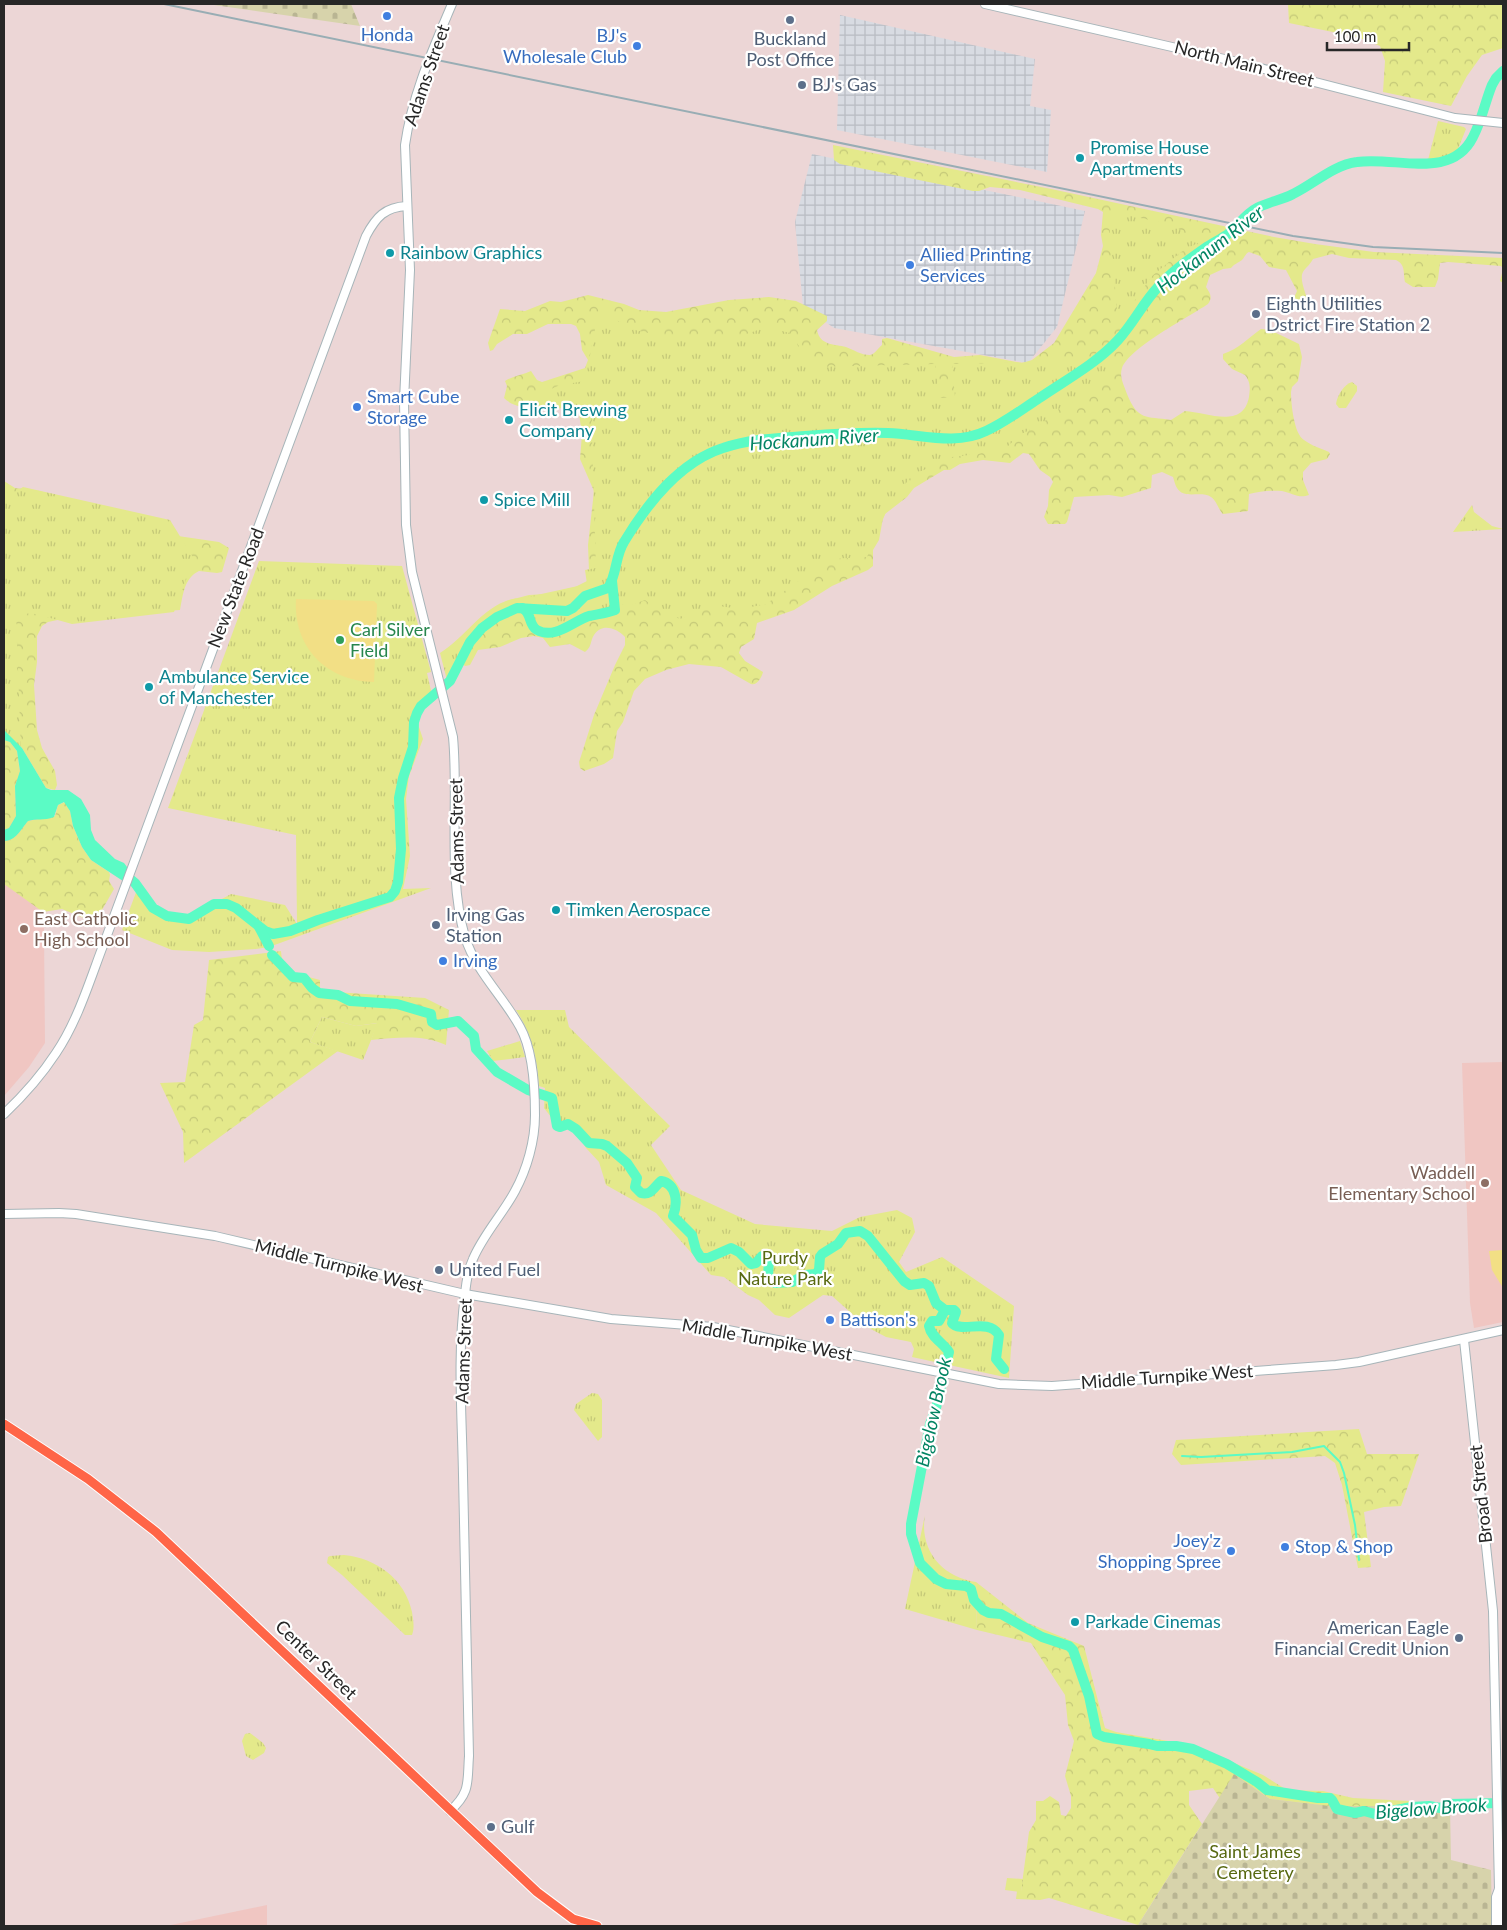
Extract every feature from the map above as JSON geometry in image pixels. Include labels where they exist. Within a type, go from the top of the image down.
[{"type":"main road","name":"Adams Street","points":[[450,1811],[467,1790],[469,1756],[461,1380],[465,1294],[474,1256],[515,1191],[521,1178],[533,1135],[535,1118],[530,1056],[521,1028],[482,973],[465,936],[457,878],[455,752],[445,697],[412,572],[406,525],[404,401],[410,285],[405,153],[408,128],[421,80],[452,4]]},
{"type":"main road","name":"North Main Street","points":[[985,4],[1233,61],[1472,121],[1503,123]]},
{"type":"main road","name":"New State Road","points":[[4,1114],[21,1098],[56,1053],[68,1031],[102,951],[366,236],[377,217],[397,206],[407,206]]},
{"type":"main road","name":"Middle Turnpike West","points":[[4,1214],[59,1213],[215,1236],[465,1294],[611,1319],[713,1327],[999,1384],[1052,1386],[1346,1364],[1464,1340],[1503,1330]]},
{"type":"main road","name":"Broad Street","points":[[1464,1340],[1493,1611],[1499,1889],[1502,1897],[1502,1926]]},
{"type":"main road","name":"Center Street","points":[[4,1424],[99,1487],[166,1541],[550,1904],[573,1919],[597,1926]]},
{"type":"main road","name":"Broad Street","points":[[1496,1926],[1496,1895],[1499,1889]]},
{"type":"shaded area","points":[[840,15],[1035,59],[1030,106],[1051,110],[1047,172],[837,130]]},
{"type":"shaded area","points":[[812,154],[1085,211],[1057,327],[1028,363],[834,328],[803,306],[795,222]]},
{"type":"shaded area","name":"Carl Silver Field","points":[[296,599],[374,601],[377,604],[374,682],[342,676],[316,658],[307,647],[300,632]]},
{"type":"shaded area","points":[[4,730],[22,748],[46,788],[51,790],[68,790],[81,799],[90,815],[91,830],[95,840],[115,859],[124,863],[130,871],[126,883],[91,860],[82,847],[73,826],[70,811],[64,802],[58,805],[54,817],[28,821],[15,837],[4,841],[4,830],[9,828],[16,816],[15,786],[20,771],[17,751],[10,742],[4,740]]},
{"type":"shaded area","name":"East Catholic High School","points":[[4,735],[43,820],[45,1043],[29,1067],[4,1096]]},
{"type":"shaded area","name":"Waddell Elementary School","points":[[1503,1062],[1503,1322],[1474,1328],[1470,1303],[1462,1063]]},
{"type":"shaded area","points":[[1503,1250],[1503,1288],[1492,1270],[1489,1251]]},
{"type":"shaded area","points":[[267,1905],[267,1926],[166,1926]]},
{"type":"green space","points":[[207,4],[351,4],[360,26]]},
{"type":"green space","points":[[1288,4],[1503,4],[1503,48],[1482,55],[1467,76],[1451,106],[1383,92],[1385,61],[1380,46],[1357,37],[1289,23]]},
{"type":"green space","points":[[1438,121],[1466,129],[1456,154],[1428,160]]},
{"type":"green space","points":[[833,145],[1315,244],[1374,252],[1503,258],[1503,269],[1501,266],[1440,263],[1435,287],[1413,287],[1405,282],[1403,267],[1396,260],[1349,258],[1332,254],[1313,259],[1303,272],[1302,282],[1308,301],[1307,304],[1297,308],[1293,300],[1297,291],[1286,270],[1269,267],[1260,256],[1249,252],[1231,268],[1223,269],[1210,275],[1206,287],[1210,293],[1210,302],[1136,351],[1122,368],[1122,381],[1131,403],[1144,416],[1171,420],[1185,411],[1213,416],[1232,416],[1239,413],[1245,407],[1249,397],[1250,386],[1245,375],[1232,369],[1223,359],[1223,354],[1239,346],[1261,329],[1270,330],[1299,344],[1302,357],[1298,381],[1292,387],[1291,392],[1295,425],[1304,440],[1330,454],[1327,459],[1311,463],[1303,472],[1303,480],[1309,495],[1299,496],[1278,491],[1253,493],[1249,494],[1248,511],[1223,514],[1211,497],[1202,494],[1180,492],[1173,477],[1162,472],[1152,475],[1151,488],[1122,497],[1109,495],[1074,497],[1067,522],[1065,524],[1048,524],[1044,517],[1048,506],[1049,490],[1053,482],[1050,477],[1040,470],[1029,454],[1023,453],[1010,463],[983,460],[960,464],[950,470],[944,470],[914,488],[907,497],[885,514],[879,540],[873,550],[873,566],[832,586],[794,610],[757,623],[754,639],[741,647],[739,653],[745,661],[763,672],[757,682],[751,684],[721,667],[689,664],[666,670],[645,679],[634,691],[623,722],[617,731],[613,758],[604,764],[584,771],[580,768],[579,762],[594,715],[625,645],[625,637],[622,634],[610,628],[601,629],[594,635],[589,648],[585,652],[570,644],[550,647],[543,638],[534,636],[521,638],[500,647],[478,650],[470,665],[465,666],[459,660],[458,651],[506,601],[575,587],[587,581],[589,571],[588,545],[594,491],[580,459],[582,434],[578,407],[576,404],[538,408],[519,406],[504,398],[507,386],[505,381],[511,378],[531,371],[537,380],[542,382],[585,368],[588,360],[582,350],[580,334],[576,326],[571,324],[548,324],[527,334],[513,334],[490,351],[488,343],[500,309],[525,311],[550,301],[561,302],[588,295],[624,304],[639,310],[666,312],[729,300],[769,297],[796,301],[827,316],[827,321],[817,330],[821,339],[825,342],[864,354],[870,355],[873,353],[882,345],[882,339],[887,338],[954,357],[980,355],[1022,363],[1032,360],[1054,343],[1096,273],[1103,246],[1101,235],[1103,212],[1098,209],[1020,190],[990,187],[973,191],[840,164],[834,160]]},
{"type":"green space","points":[[1108,211],[1173,225],[1187,235],[1205,239],[1181,252],[1152,276],[1135,300],[1118,319]]},
{"type":"green space","points":[[1503,269],[1503,283],[1500,281]]},
{"type":"green space","points":[[598,314],[621,322],[635,330],[662,336],[681,337],[708,333],[724,336],[744,335],[766,327],[790,333],[813,367],[935,364],[939,398],[955,397],[952,364],[1111,361],[1112,377],[1079,399],[1059,409],[1039,426],[1021,434],[1008,446],[978,454],[943,458],[941,462],[915,474],[889,505],[867,557],[830,559],[766,604],[740,609],[712,605],[680,619],[663,612],[645,600],[631,605],[627,602],[591,621],[593,615],[558,631],[551,632],[536,629],[525,609],[509,610],[491,620],[470,642],[463,653],[454,676],[448,684],[440,653],[488,611],[510,600],[587,584],[585,570],[596,568],[591,406],[535,410],[540,394],[560,385],[585,381]]},
{"type":"green space","points":[[1352,382],[1357,386],[1357,391],[1346,408],[1339,408],[1336,404],[1339,394],[1346,385]]},
{"type":"green space","points":[[4,481],[15,488],[40,491],[178,536],[219,542],[229,548],[222,572],[199,571],[190,578],[183,593],[180,610],[67,618],[48,622],[42,626],[37,636],[37,662],[34,685],[37,730],[42,748],[55,771],[57,785],[55,790],[46,788],[22,748],[4,730]]},
{"type":"green space","points":[[23,487],[170,520],[194,559],[174,612],[72,624],[36,614],[16,613],[21,752],[4,735],[4,499]]},
{"type":"green space","points":[[1472,505],[1474,512],[1492,526],[1503,529],[1453,532]]},
{"type":"green space","points":[[259,561],[402,566],[431,672],[427,673],[432,695],[416,718],[423,739],[409,776],[406,799],[410,856],[403,889],[431,888],[269,947],[209,952],[172,950],[122,930],[138,887],[143,896],[157,911],[167,916],[181,919],[192,918],[231,894],[285,905],[297,924],[296,835],[168,808]]},
{"type":"green space","points":[[4,740],[10,742],[17,751],[20,772],[15,786],[16,816],[9,828],[4,830]]},
{"type":"green space","points":[[65,802],[82,847],[91,860],[109,872],[109,881],[114,889],[98,917],[93,920],[62,909],[43,912],[4,884],[4,841],[15,837],[28,821],[55,816],[58,805]]},
{"type":"green space","points":[[281,951],[283,970],[320,980],[320,991],[425,998],[449,1010],[446,1045],[418,1038],[371,1040],[377,1023],[356,1026],[322,1017],[310,1042],[338,1051],[184,1163],[183,1132],[160,1083],[185,1082],[194,1025],[203,1020],[209,960]]},
{"type":"green space","name":"Purdy Nature Park","points":[[516,1010],[565,1010],[569,1027],[670,1126],[651,1145],[681,1190],[755,1224],[832,1231],[860,1217],[897,1210],[912,1218],[915,1232],[899,1262],[906,1272],[942,1257],[1014,1306],[1009,1378],[912,1357],[914,1349],[911,1342],[886,1337],[867,1327],[832,1296],[823,1295],[789,1318],[775,1315],[759,1300],[748,1295],[724,1277],[711,1275],[656,1213],[606,1185],[599,1162],[586,1148],[574,1127],[558,1132],[551,1117],[544,1108],[545,1088],[539,1086],[533,1046],[522,1019]]},
{"type":"green space","points":[[322,1017],[356,1026],[378,1023],[363,1060],[310,1042]]},
{"type":"green space","points":[[520,1041],[525,1057],[493,1061],[487,1051]]},
{"type":"green space","points":[[592,1393],[598,1394],[602,1400],[602,1437],[598,1441],[574,1410],[576,1404]]},
{"type":"green space","points":[[1359,1429],[1367,1454],[1419,1454],[1401,1506],[1384,1507],[1364,1512],[1371,1567],[1358,1568],[1342,1485],[1335,1463],[1325,1456],[1181,1465],[1172,1454],[1176,1440]]},
{"type":"green space","points":[[925,1515],[924,1528],[926,1540],[936,1560],[943,1568],[953,1574],[976,1582],[977,1630],[905,1609]]},
{"type":"green space","points":[[344,1555],[356,1557],[378,1566],[396,1580],[408,1600],[412,1612],[414,1626],[412,1635],[405,1635],[327,1563],[330,1556]]},
{"type":"green space","points":[[976,1582],[1028,1623],[1084,1646],[1105,1728],[1116,1732],[1191,1745],[1263,1775],[1287,1790],[1323,1791],[1353,1798],[1409,1801],[1411,1811],[1443,1849],[1318,1805],[1270,1799],[1254,1788],[1233,1818],[1213,1788],[1189,1791],[1189,1805],[1202,1824],[1138,1925],[1049,1898],[1040,1900],[1016,1899],[1017,1891],[1021,1891],[1029,1832],[1036,1820],[1036,1801],[1043,1801],[1050,1796],[1059,1802],[1061,1815],[1066,1816],[1071,1808],[1071,1796],[1065,1776],[1074,1741],[1068,1725],[1065,1695],[1031,1643],[977,1630]]},
{"type":"green space","points":[[250,1733],[263,1743],[266,1748],[264,1753],[253,1760],[246,1756],[242,1741],[245,1734]]},
{"type":"green space","name":"Saint James Cemetery","points":[[1234,1774],[1270,1799],[1330,1806],[1450,1806],[1451,1860],[1491,1870],[1492,1926],[1138,1925]]},
{"type":"green space","points":[[1007,1878],[1023,1879],[1021,1892],[1005,1890]]},
{"type":"waterway","name":"Hockanum River","points":[[122,872],[135,883],[153,908],[167,916],[189,919],[214,904],[227,904],[236,908],[265,931],[273,934],[290,931],[390,897],[395,891],[398,882],[401,849],[399,798],[413,747],[414,722],[421,706],[450,681],[470,642],[482,628],[497,617],[517,608],[567,611],[573,608],[585,596],[608,588],[621,547],[643,513],[666,486],[692,463],[707,454],[723,448],[763,439],[867,433],[962,438],[993,428],[1100,357],[1123,334],[1168,276],[1208,246],[1228,234],[1245,217],[1261,206],[1293,194],[1332,171],[1348,164],[1372,161],[1421,164],[1437,163],[1451,159],[1463,150],[1473,137],[1492,85],[1503,71]]},
{"type":"waterway","points":[[522,608],[527,612],[532,625],[537,630],[550,633],[564,629],[583,618],[615,610],[612,581]]},
{"type":"waterway","name":"Bigelow Brook","points":[[259,927],[269,946]]},
{"type":"waterway","name":"Bigelow Brook","points":[[272,955],[293,977],[304,978],[319,993],[338,995],[350,1001],[397,1004],[431,1014],[432,1022],[437,1025],[458,1021],[474,1036],[476,1049],[497,1072],[528,1090],[552,1098],[557,1126],[560,1127],[568,1124],[576,1129],[589,1143],[607,1146],[627,1163],[637,1178],[635,1187],[641,1193],[650,1192],[661,1181],[670,1186],[676,1200],[673,1216],[692,1235],[696,1250],[701,1258],[708,1258],[731,1248],[739,1252],[751,1264],[756,1263],[764,1256],[769,1260],[768,1276],[775,1283],[792,1282],[805,1275],[816,1274],[819,1270],[822,1254],[838,1244],[846,1233],[860,1231],[868,1236],[904,1281],[910,1285],[924,1283],[929,1286],[936,1303],[945,1310]]},
{"type":"waterway","name":"Bigelow Brook","points":[[945,1310],[939,1321],[932,1321],[929,1326],[932,1333],[949,1352],[936,1408],[930,1424],[911,1524],[911,1534],[920,1563],[936,1579],[946,1584],[966,1586],[971,1589],[974,1600],[983,1610],[989,1613],[1001,1614],[1042,1637],[1069,1646],[1073,1650],[1089,1696],[1097,1734],[1104,1737],[1157,1746],[1176,1746],[1193,1749],[1227,1764],[1267,1790],[1318,1798],[1330,1798],[1337,1809],[1355,1813],[1364,1811],[1375,1814],[1412,1807],[1429,1806],[1440,1808],[1449,1804],[1503,1803]]},
{"type":"waterway","points":[[945,1310],[954,1310],[956,1312],[952,1323],[956,1326],[982,1326],[994,1330],[999,1335],[996,1359],[1004,1369]]},
{"type":"waterway","points":[[1182,1456],[1201,1457],[1292,1452],[1324,1446],[1340,1462],[1344,1473],[1355,1525],[1359,1560]]},
{"type":"railway","points":[[164,4],[1293,236],[1373,247],[1503,253]]},
{"type":"place","name":"Honda","points":[[387,16]]},
{"type":"place","name":"Buckland Post Office","points":[[790,20]]},
{"type":"place","name":"BJ's Wholesale Club","points":[[637,46]]},
{"type":"place","name":"BJ's Gas","points":[[802,85]]},
{"type":"place","name":"Promise House Apartments","points":[[1080,158]]},
{"type":"place","name":"Rainbow Graphics","points":[[390,253]]},
{"type":"place","name":"Allied Printing Services","points":[[910,265]]},
{"type":"place","name":"Eighth Utilities Dstrict Fire Station 2","points":[[1256,314]]},
{"type":"place","name":"Smart Cube Storage","points":[[357,407]]},
{"type":"place","name":"Elicit Brewing Company","points":[[509,420]]},
{"type":"place","name":"Spice Mill","points":[[484,500]]},
{"type":"place","name":"Carl Silver Field","points":[[340,640]]},
{"type":"place","name":"Ambulance Service of Manchester","points":[[149,687]]},
{"type":"place","name":"Timken Aerospace","points":[[556,910]]},
{"type":"place","name":"Irving Gas Station","points":[[436,925]]},
{"type":"place","name":"East Catholic High School","points":[[24,929]]},
{"type":"place","name":"Irving","points":[[443,961]]},
{"type":"place","name":"Waddell Elementary School","points":[[1485,1183]]},
{"type":"place","name":"United Fuel","points":[[439,1270]]},
{"type":"place","name":"Battison's","points":[[830,1320]]},
{"type":"place","name":"Stop & Shop","points":[[1285,1547]]},
{"type":"place","name":"Joey'z Shopping Spree","points":[[1231,1551]]},
{"type":"place","name":"Parkade Cinemas","points":[[1075,1622]]},
{"type":"place","name":"American Eagle Financial Credit Union","points":[[1459,1638]]},
{"type":"place","name":"Gulf","points":[[491,1827]]}]
